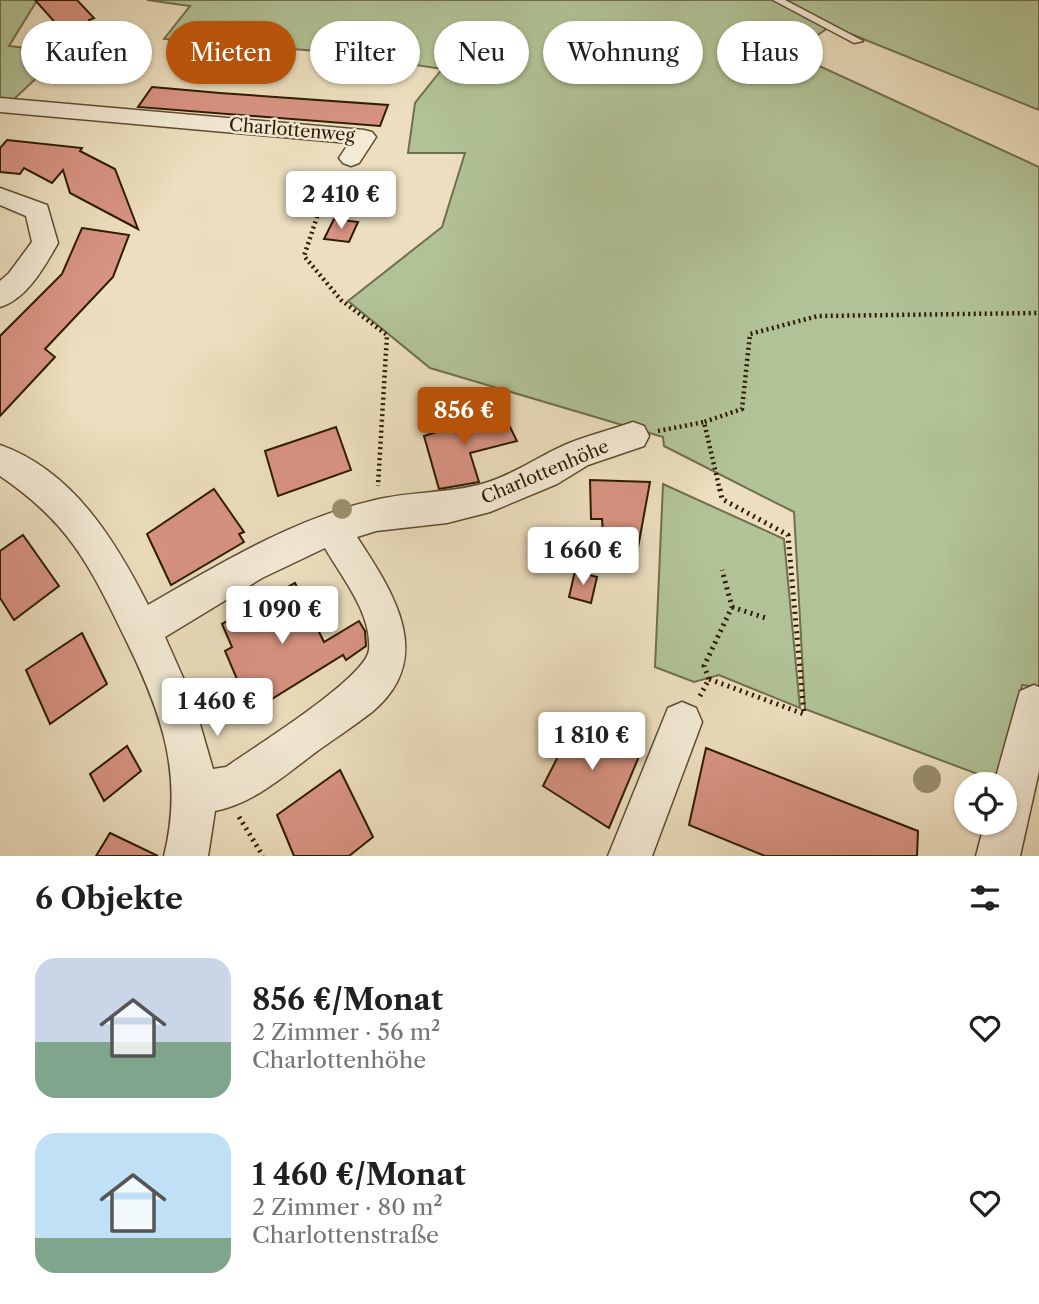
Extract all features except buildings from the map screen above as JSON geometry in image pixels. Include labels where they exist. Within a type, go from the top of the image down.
[{"type":"street","name":"Charlottenweg","points":[[0,104],[364,137],[351,158]]},
{"type":"street","points":[[0,196],[38,211],[45,243],[19,280],[0,297]]},
{"type":"street","name":"Charlottenhöhe","points":[[141,630],[248,566],[303,539],[376,515],[447,509],[489,497],[545,474],[577,455],[633,436]]},
{"type":"street","points":[[0,459],[49,492],[95,542],[141,630],[165,683],[186,740],[194,794],[186,856]]},
{"type":"street","points":[[194,794],[234,786],[359,697],[375,681],[386,663],[388,638],[381,614],[333,529]]},
{"type":"street","points":[[998,856],[1034,705]]},
{"type":"street","points":[[630,856],[682,722]]},
{"type":"lane","points":[[778,0],[858,41]]},
{"type":"path","name":"Charlottenweg","points":[[351,158],[318,212],[304,256],[324,286],[363,319],[387,335],[376,515]]},
{"type":"path","points":[[633,436],[704,422],[742,409],[750,334],[818,316],[1039,313]]},
{"type":"path","points":[[704,422],[722,499],[788,535],[804,714],[709,679],[704,666],[732,607],[722,570]]},
{"type":"path","points":[[732,607],[769,620]]},
{"type":"path","points":[[682,722],[692,711],[709,679]]},
{"type":"path","points":[[234,786],[234,807],[263,856]]},
{"type":"green space","points":[[0,0],[43,0],[36,2],[24,21],[21,21],[21,26],[9,46],[21,47],[21,84],[30,84],[12,101],[0,100]]},
{"type":"green space","points":[[147,0],[1039,0],[1039,110],[831,26],[823,31],[823,21],[717,21],[717,84],[823,84],[823,68],[1039,167],[1039,687],[1022,685],[1006,772],[972,772],[805,709],[794,512],[664,446],[663,437],[430,368],[348,301],[442,227],[465,153],[408,153],[415,103],[434,79],[434,84],[529,84],[529,21],[434,21],[434,68],[420,66],[420,21],[310,21],[310,51],[296,49],[296,21],[178,21],[190,6]]},
{"type":"green space","points":[[663,484],[784,539],[800,708],[719,675],[694,682],[655,667]]}]
